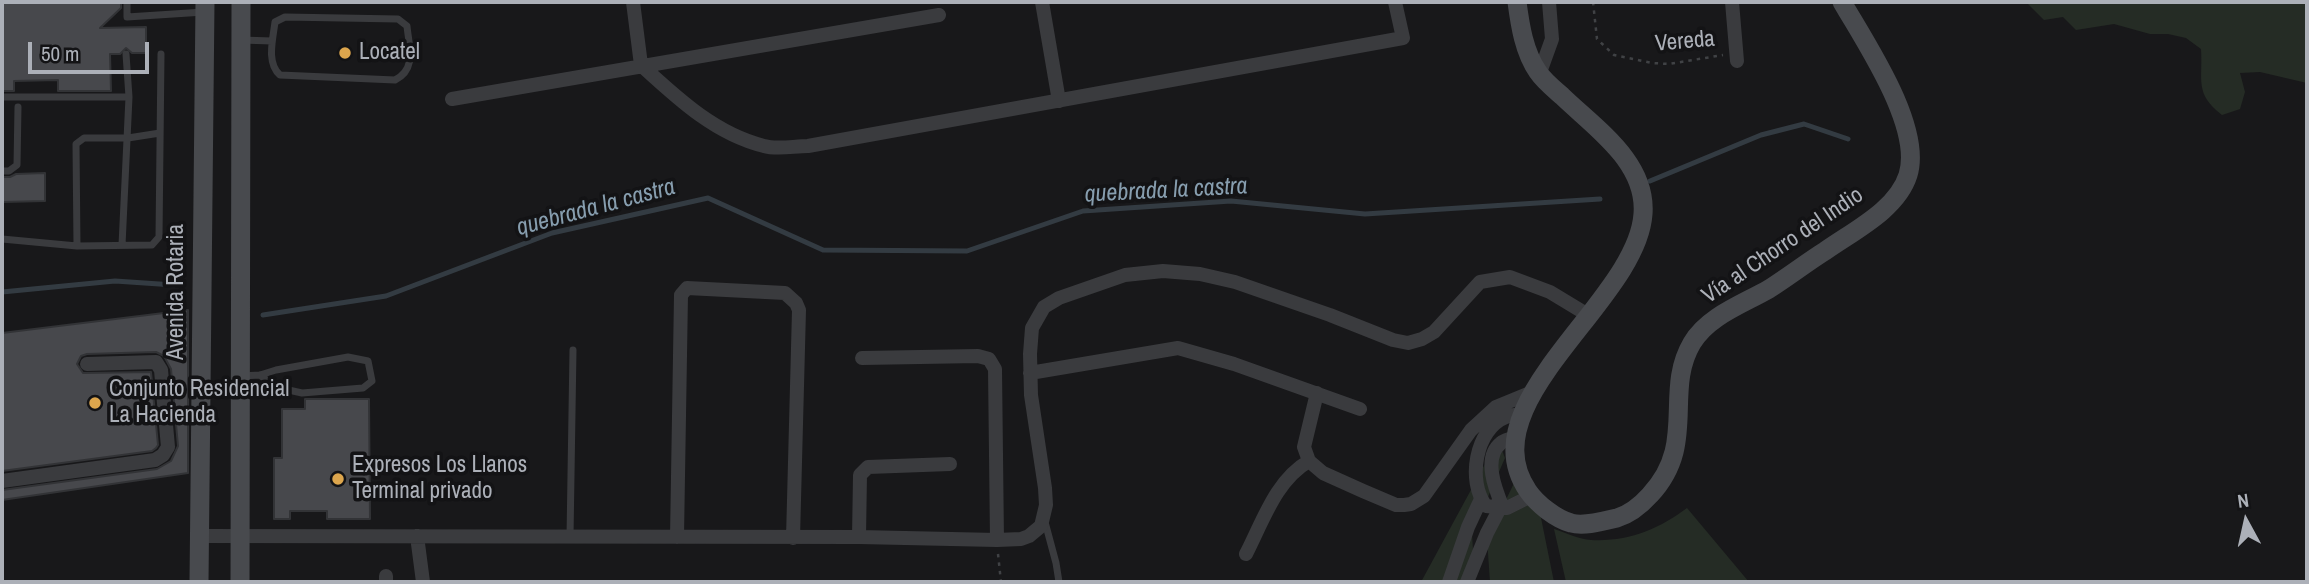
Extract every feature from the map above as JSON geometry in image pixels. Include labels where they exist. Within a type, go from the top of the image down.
[{"type":"street","points":[[240,582],[241,2]]},
{"type":"street","points":[[633,2],[641,65],[679,100],[724,131],[766,147],[808,146],[1403,38],[1395,2]]},
{"type":"street","points":[[1042,2],[1059,101]]},
{"type":"street","name":"Vía al Chorro del Indio","points":[[1517,2],[1524,39],[1539,75],[1625,157],[1640,183],[1644,213],[1638,239],[1625,268],[1542,377],[1523,414],[1517,437],[1515,456],[1518,477],[1531,496],[1550,512],[1572,524],[1599,522],[1626,515],[1643,503],[1666,474],[1675,453],[1679,433],[1683,366],[1693,342],[1713,321],[1771,288],[1877,214],[1903,187],[1909,172],[1910,156],[1906,129],[1877,61],[1842,2]]},
{"type":"street","points":[[1539,75],[1552,39],[1549,2]]},
{"type":"street","points":[[1732,2],[1737,57]]},
{"type":"street","name":"Avenida Rotaria","points":[[199,582],[205,7]]},
{"type":"street","points":[[452,99],[939,15]]},
{"type":"street","points":[[200,536],[859,537],[997,540],[1029,536],[1041,526],[1044,519],[1045,488],[1030,373],[1032,328],[1044,307],[1072,294],[1125,275],[1144,272],[1182,272],[1218,277],[1400,342],[1416,342],[1429,336],[1473,288],[1489,279],[1510,277],[1550,292],[1588,315]]},
{"type":"street","points":[[677,537],[681,295],[687,288],[785,293],[796,303],[799,310],[793,538]]},
{"type":"street","points":[[1030,373],[1178,348],[1234,364],[1360,409]]},
{"type":"street","points":[[862,358],[978,356],[989,359],[995,369],[997,540]]},
{"type":"street","points":[[2,481],[155,460],[163,455],[168,447],[161,370],[156,362],[87,364]]},
{"type":"street","points":[[1317,393],[1304,447],[1309,461],[1323,473],[1396,505],[1412,504],[1424,496],[1471,430],[1496,407],[1535,391]]},
{"type":"street","points":[[1523,414],[1505,417],[1494,426],[1477,454],[1474,467],[1478,496],[1486,506],[1501,508],[1531,496]]},
{"type":"street","points":[[1467,582],[1487,533],[1501,508],[1492,462],[1494,451],[1502,441],[1517,437]]},
{"type":"street","points":[[1246,554],[1283,483],[1296,469],[1309,461]]},
{"type":"street","points":[[859,537],[860,475],[863,470],[868,467],[950,464]]},
{"type":"street","points":[[1449,582],[1481,499]]},
{"type":"street","points":[[417,536],[423,582]]},
{"type":"lane","points":[[127,2],[127,27]]},
{"type":"lane","points":[[127,17],[205,7]]},
{"type":"lane","points":[[285,17],[398,19],[407,26],[410,64],[405,75],[395,80],[280,75],[272,61],[272,41],[275,22],[285,17]]},
{"type":"lane","points":[[241,40],[272,41]]},
{"type":"lane","points":[[122,245],[129,97],[126,54]]},
{"type":"lane","points":[[2,239],[77,246],[152,245],[159,237],[161,54]]},
{"type":"lane","points":[[2,97],[129,97]]},
{"type":"lane","points":[[2,172],[9,171],[16,165],[19,107]]},
{"type":"lane","points":[[77,246],[76,144],[84,138],[128,138],[160,133]]},
{"type":"lane","points":[[570,537],[573,349]]},
{"type":"lane","points":[[240,376],[261,375],[294,366],[348,357],[368,361],[372,381],[363,388],[302,393],[275,387],[261,375]]},
{"type":"lane","points":[[1044,519],[1059,582]]},
{"type":"path","name":"Vereda","points":[[1592,2],[1597,39],[1614,55],[1669,64],[1737,57]]},
{"type":"path","points":[[997,540],[1001,582]]},
{"type":"shaded area","points":[[2026,2],[2307,2],[2307,83],[2260,72],[2240,73],[2245,92],[2240,109],[2222,115],[2207,100],[2204,93],[2201,49],[2186,38],[2150,34],[2114,24],[2076,30],[2063,17],[2044,20]]},
{"type":"shaded area","points":[[1498,440],[1505,458],[1472,534],[1475,582],[1421,582]]},
{"type":"shaded area","points":[[1516,479],[1539,508],[1554,582],[1490,582],[1487,539]]},
{"type":"shaded area","points":[[1687,508],[1749,582],[1566,582],[1554,529],[1586,539],[1618,539],[1654,528]]},
{"type":"building","points":[[2,2],[121,2],[121,8],[100,28],[146,27],[146,53],[132,53],[126,48],[120,54],[110,54],[111,91],[58,91],[58,80],[14,81],[14,91],[2,91]]},
{"type":"building","points":[[45,173],[45,201],[2,202],[2,177]]},
{"type":"building","name":"Conjunto Residencial La Hacienda","points":[[188,310],[188,473],[2,500],[2,490],[157,469],[171,461],[178,446],[171,369],[164,356],[156,352],[87,354],[81,356],[77,364],[83,373],[151,372],[158,445],[156,448],[152,451],[2,471],[2,333]]},
{"type":"building","points":[[305,399],[369,399],[370,519],[327,519],[327,511],[290,511],[290,519],[274,519],[274,458],[282,458],[282,409],[305,409]]},
{"type":"waterway","name":"quebrada la castra","points":[[1650,181],[1761,135],[1804,124],[1848,139]]},
{"type":"waterway","name":"quebrada la castra","points":[[263,315],[386,296],[552,233],[708,198],[823,250],[967,251],[1083,211],[1231,201],[1365,214],[1600,199]]},
{"type":"waterway","name":"quebrada la castra","points":[[2,292],[115,281],[174,285]]},
{"type":"place","name":"Locatel","points":[[345,53]]},
{"type":"place","name":"Conjunto Residencial La Hacienda","points":[[95,403]]},
{"type":"place","name":"Expresos Los Llanos Terminal privado","points":[[338,479]]}]
